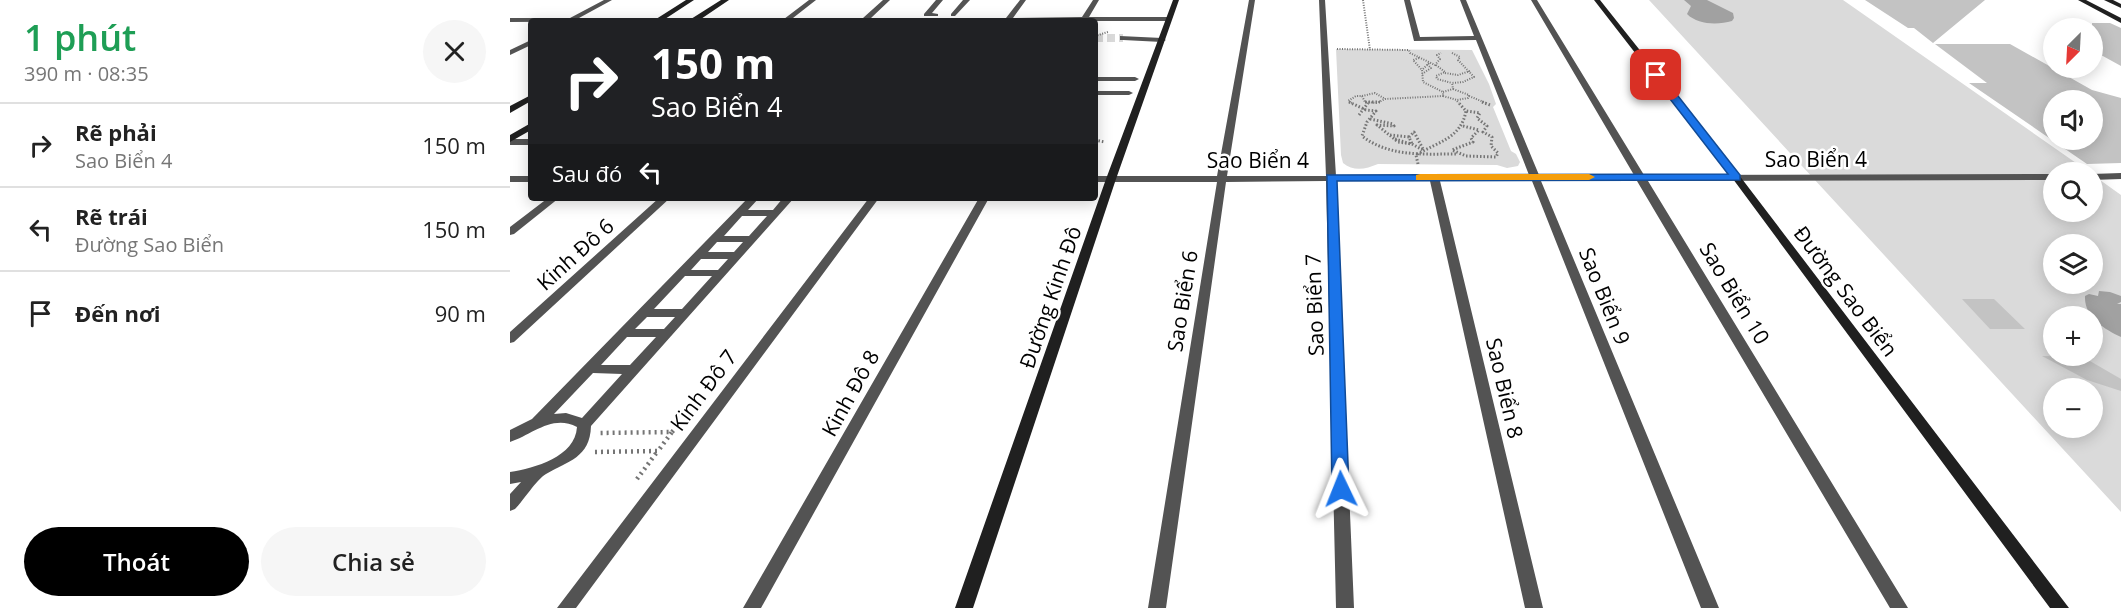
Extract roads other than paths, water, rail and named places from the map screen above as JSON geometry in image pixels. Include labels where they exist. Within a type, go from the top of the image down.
[{"type":"street","points":[[576,18],[609,0]]},
{"type":"street","points":[[662,18],[691,0]]},
{"type":"street","points":[[699,18],[726,0]]},
{"type":"street","points":[[789,18],[813,0]]},
{"type":"street","points":[[867,18],[887,0]]},
{"type":"street","points":[[940,0],[923,15],[969,15]]},
{"type":"street","points":[[953,15],[967,0]]},
{"type":"street","points":[[1010,18],[1023,0]]},
{"type":"street","points":[[1085,18],[1096,0]]},
{"type":"street","name":"Đường Kinh Đô","points":[[964,608],[1111,179],[1176,0]]},
{"type":"street","name":"Sao Biển 6","points":[[1157,608],[1222,178],[1252,0]]},
{"type":"street","name":"Sao Biển 7","points":[[1322,0],[1331,178],[1345,608]]},
{"type":"street","points":[[1407,0],[1418,39],[1476,38]]},
{"type":"street","name":"Sao Biển 9","points":[[1463,0],[1476,38],[1710,608]]},
{"type":"street","name":"Sao Biển 10","points":[[1534,0],[1899,608]]},
{"type":"street","name":"Đường Sao Biển","points":[[1597,0],[1736,177],[2060,608]]},
{"type":"street","points":[[2081,0],[2121,21]]},
{"type":"street","points":[[2107,0],[2121,6]]},
{"type":"street","points":[[1098,20],[1169,19]]},
{"type":"street","points":[[510,20],[528,20]]},
{"type":"street","points":[[1122,40],[1162,39]]},
{"type":"street","points":[[512,51],[528,43]]},
{"type":"street","points":[[1098,79],[1135,79]]},
{"type":"street","points":[[1098,93],[1129,93]]},
{"type":"street","points":[[510,110],[528,100]]},
{"type":"street","points":[[510,141],[528,128]]},
{"type":"street","points":[[510,141],[528,143]]},
{"type":"street","points":[[2103,177],[2121,176]]},
{"type":"street","name":"Sao Biển 8","points":[[1434,177],[1534,608]]},
{"type":"street","name":"Sao Biển 4","points":[[1098,179],[2043,177]]},
{"type":"street","points":[[510,179],[528,179]]},
{"type":"street","points":[[510,232],[550,201]]},
{"type":"street","name":"Kinh Đô 6","points":[[510,339],[662,201]]},
{"type":"street","points":[[537,423],[751,201]]},
{"type":"street","points":[[510,478],[540,471],[572,452],[581,442],[585,429],[634,370],[786,201]]},
{"type":"street","name":"Kinh Đô 7","points":[[566,608],[872,201]]},
{"type":"street","name":"Kinh Đô 8","points":[[752,608],[982,201]]},
{"type":"street","points":[[740,213],[776,213]]},
{"type":"street","points":[[715,238],[752,239]]},
{"type":"street","points":[[698,256],[737,255]]},
{"type":"street","points":[[682,273],[722,273]]},
{"type":"street","points":[[643,313],[685,313]]},
{"type":"street","points":[[624,333],[667,333]]},
{"type":"street","points":[[590,369],[634,370]]},
{"type":"street","points":[[510,436],[537,423],[567,418],[578,420],[585,429]]},
{"type":"street","points":[[510,505],[540,471]]},
{"type":"tunnel","points":[[1098,38],[1123,38]]}]
